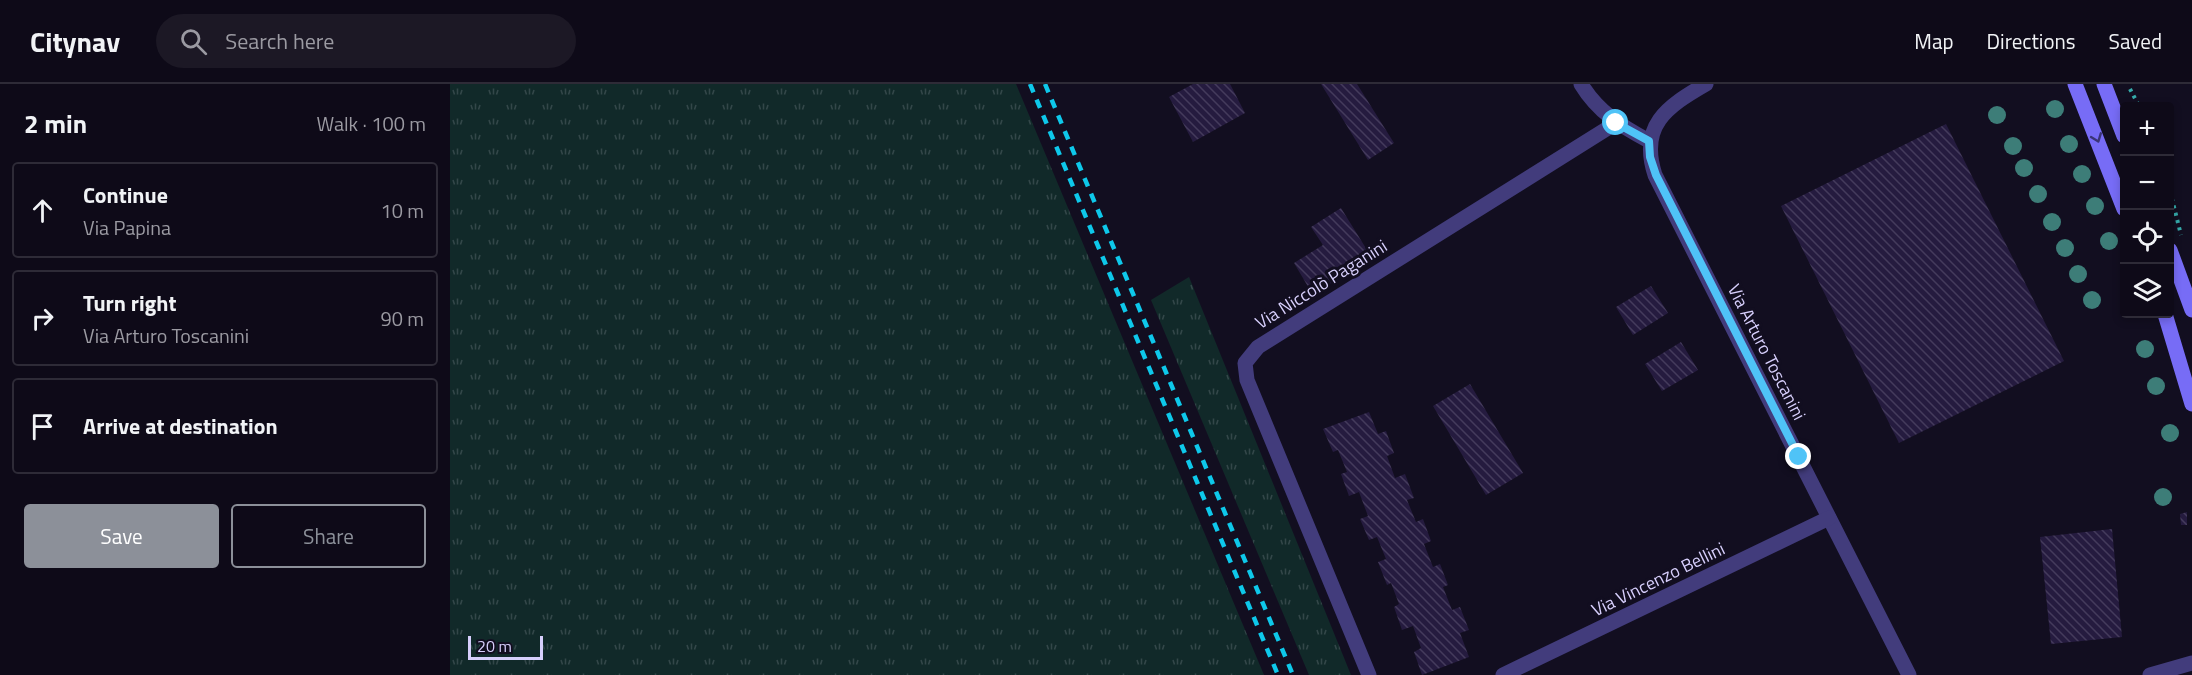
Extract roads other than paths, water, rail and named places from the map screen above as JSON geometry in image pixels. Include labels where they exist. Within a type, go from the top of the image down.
[{"type":"main road","points":[[2075,84],[2120,199]]},
{"type":"main road","points":[[2104,84],[2120,126]]},
{"type":"main road","points":[[2174,263],[2192,310]]},
{"type":"main road","points":[[2166,318],[2190,388],[2192,404]]},
{"type":"street","points":[[1581,84],[1591,101],[1616,123],[1649,141],[1666,110],[1706,84]]},
{"type":"street","name":"Via Niccolò Paganini","points":[[1369,675],[1247,381],[1245,363],[1258,347],[1616,123]]},
{"type":"street","name":"Via Arturo Toscanini","points":[[1649,141],[1650,157],[1656,175],[1909,675]]},
{"type":"street","name":"Via Vincenzo Bellini","points":[[1503,675],[1829,518]]},
{"type":"street","points":[[2150,675],[2192,663]]},
{"type":"railway","points":[[1030,84],[1278,675]]},
{"type":"railway","points":[[1045,84],[1293,675]]}]
